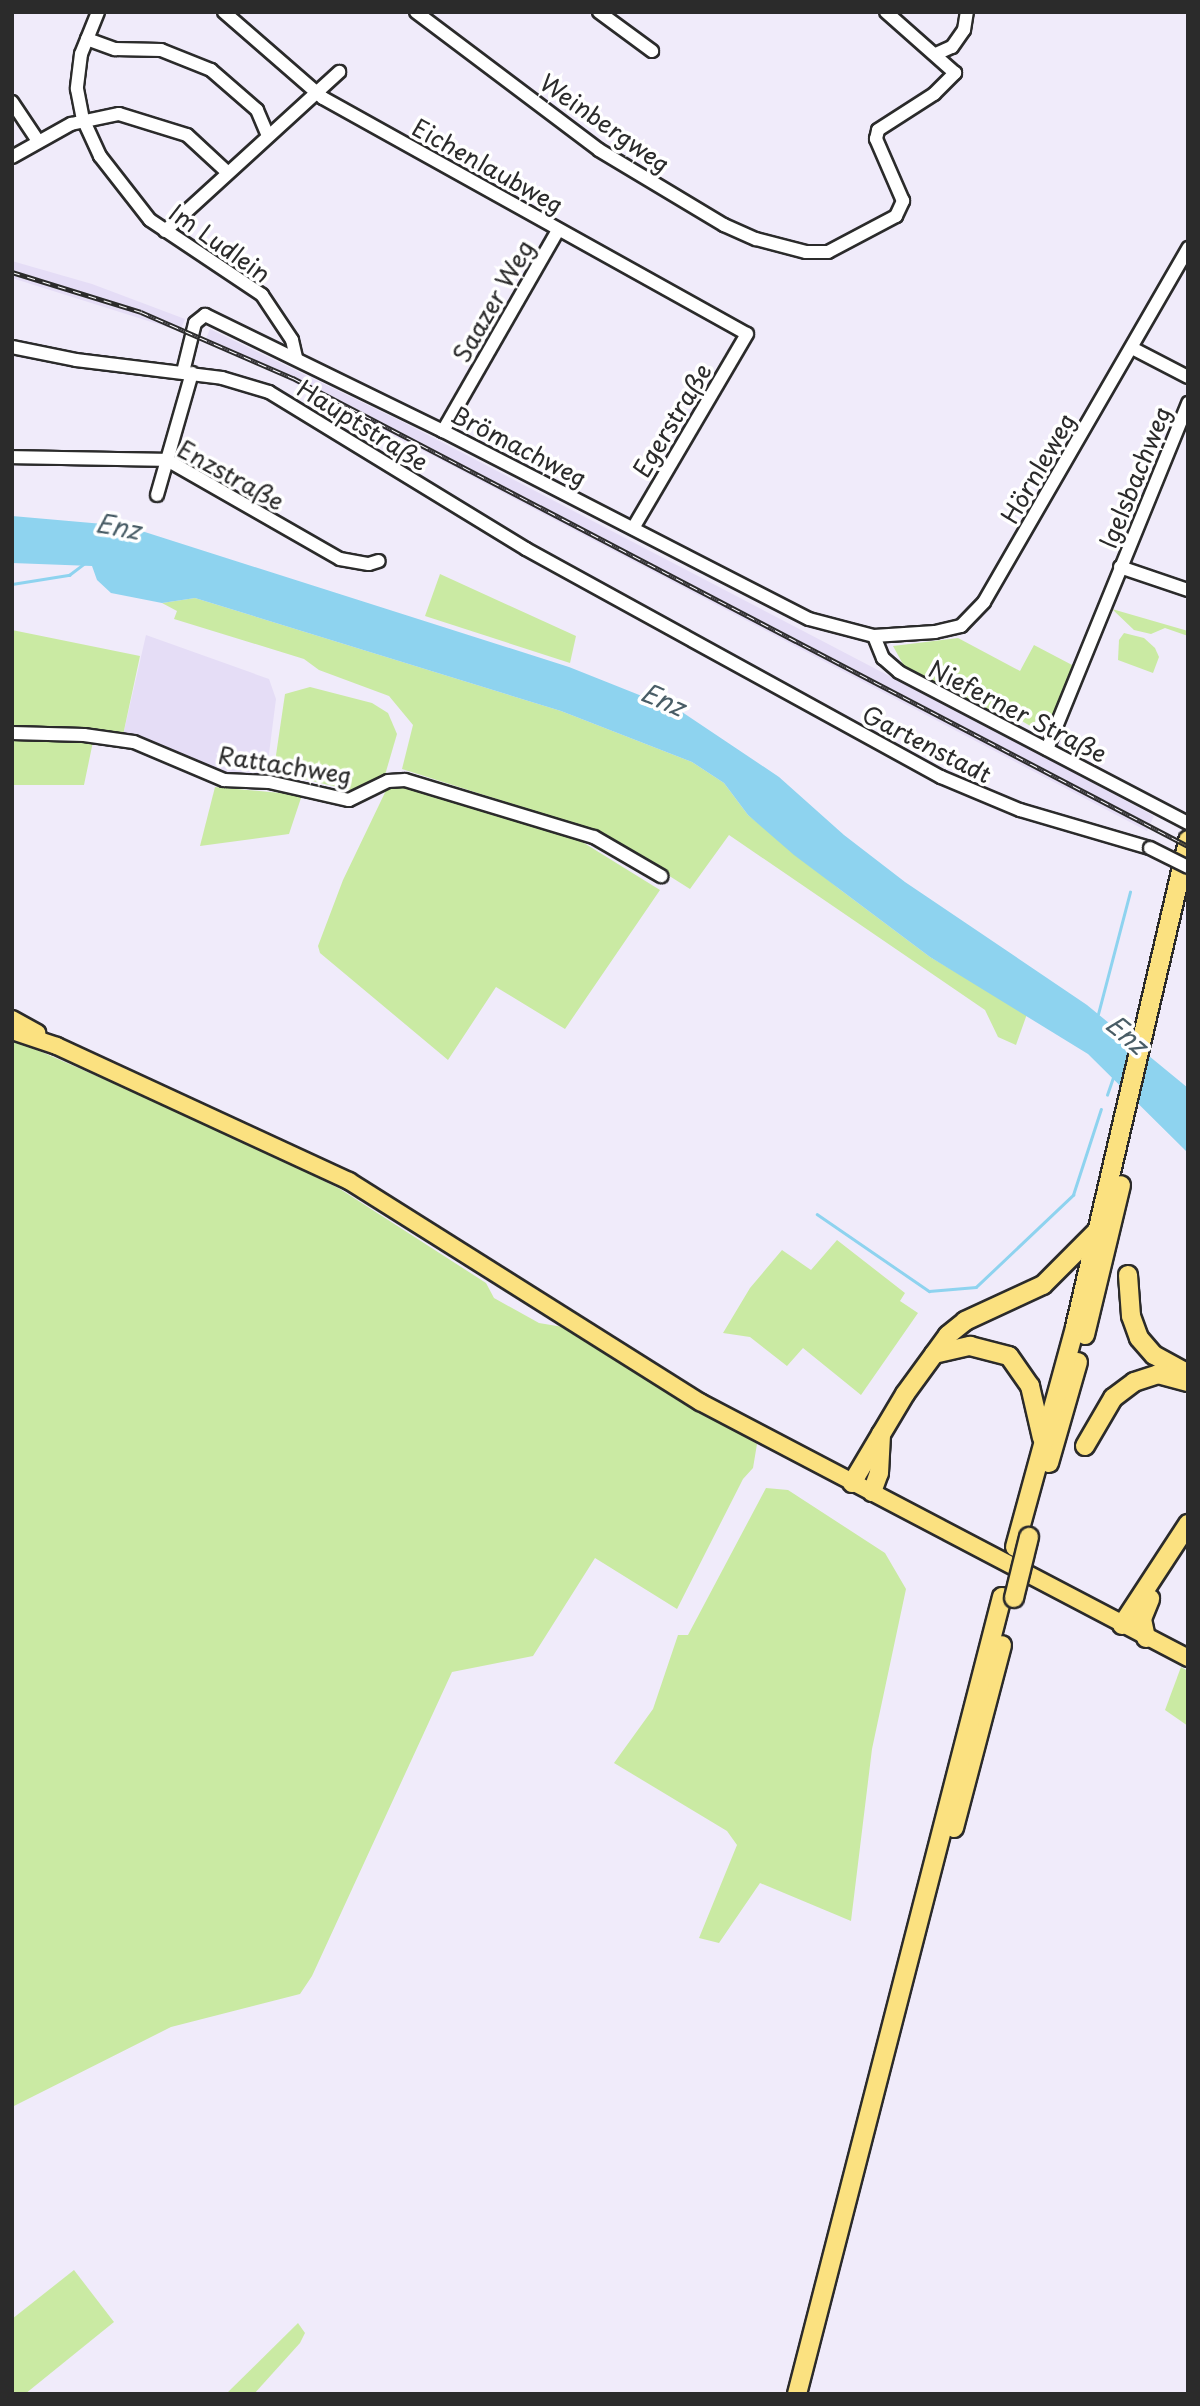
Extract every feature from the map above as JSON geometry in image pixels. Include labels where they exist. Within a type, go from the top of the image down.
[{"type":"highway","points":[[1151,1029],[1188,840]]},
{"type":"highway","points":[[1022,1542],[1065,1415],[1151,1029],[1188,883]]},
{"type":"highway","points":[[807,2394],[1022,1542],[1096,1232],[1117,1178]]},
{"type":"highway","points":[[852,1483],[881,1430],[934,1354],[965,1321],[1043,1284],[1096,1232]]},
{"type":"highway","points":[[1128,1275],[1131,1316],[1139,1338],[1154,1355],[1188,1373]]},
{"type":"highway","points":[[934,1354],[970,1346],[1009,1356],[1030,1386],[1043,1445]]},
{"type":"highway","points":[[1085,1446],[1113,1398],[1134,1382],[1158,1374],[1188,1382]]},
{"type":"highway","points":[[878,1496],[881,1430]]},
{"type":"highway","points":[[1122,1625],[1188,1524]]},
{"type":"highway","points":[[1146,1638],[1142,1619],[1147,1604],[1188,1539]]},
{"type":"highway","points":[[797,2394],[1008,1597]]},
{"type":"main road","points":[[12,1018],[57,1046]]},
{"type":"main road","points":[[12,1031],[57,1046],[349,1181],[676,1388],[1188,1658]]},
{"type":"street","name":"Im Ludlein","points":[[98,12],[87,39],[78,89],[83,119],[114,178],[165,231],[240,276],[262,295],[292,340],[296,358]]},
{"type":"street","name":"Eichenlaubweg","points":[[224,12],[315,92],[747,334]]},
{"type":"street","name":"Weinbergweg","points":[[416,12],[599,150],[724,225],[783,247],[828,252],[896,216],[903,201],[876,139],[878,130],[948,82],[954,74],[936,54]]},
{"type":"street","points":[[599,12],[652,51]]},
{"type":"street","points":[[886,12],[936,54],[952,47],[964,30],[967,12]]},
{"type":"street","points":[[87,39],[115,49],[161,50],[211,70],[257,110],[267,134]]},
{"type":"street","points":[[165,231],[267,134],[339,72]]},
{"type":"street","points":[[12,102],[38,141]]},
{"type":"street","points":[[12,157],[83,119],[119,114],[158,123],[187,135],[227,172]]},
{"type":"street","name":"Saazer Weg","points":[[443,431],[558,230]]},
{"type":"street","name":"Hörnleweg","points":[[874,636],[934,632],[969,621],[1132,348],[1188,248]]},
{"type":"street","name":"Brömachweg","points":[[188,372],[195,323],[205,315],[443,431],[809,619],[874,636]]},
{"type":"street","name":"Egerstraße","points":[[633,528],[747,334]]},
{"type":"street","name":"Hauptstraße","points":[[12,346],[76,360],[188,372],[253,386],[285,401],[461,510],[662,625]]},
{"type":"street","points":[[1132,348],[1188,377]]},
{"type":"street","points":[[157,495],[188,372]]},
{"type":"street","name":"Igelsbachweg","points":[[1047,749],[1188,403]]},
{"type":"street","name":"Enzstraße","points":[[12,457],[167,460],[340,559],[369,564],[379,561]]},
{"type":"street","name":"Igelsbachweg","points":[[1120,567],[1188,590]]},
{"type":"street","name":"Gartenstadt","points":[[662,625],[980,796],[1150,848],[1188,867]]},
{"type":"street","name":"Nieferner Straße","points":[[874,636],[883,658],[899,672],[1188,823]]},
{"type":"street","name":"Rattachweg","points":[[12,733],[85,734],[134,742],[224,780],[269,782],[349,800],[388,781],[405,780],[594,837],[661,876]]},
{"type":"shaded area","points":[[12,261],[92,284],[185,319],[180,331],[12,278]]},
{"type":"shaded area","points":[[210,329],[405,423],[1056,763],[1154,816],[1147,831],[281,376],[205,341]]},
{"type":"shaded area","points":[[146,635],[269,679],[276,699],[266,777],[219,775],[154,743],[123,735]]},
{"type":"green space","points":[[440,574],[576,636],[570,663],[425,616]]},
{"type":"green space","points":[[195,598],[561,711],[692,762],[724,783],[748,815],[838,888],[930,957],[1027,1014],[1016,1045],[998,1037],[985,1010],[729,835],[690,889],[598,831],[402,769],[413,725],[389,696],[319,670],[304,659],[174,619],[177,611],[162,603]]},
{"type":"green space","points":[[1112,609],[1188,631],[1188,636],[1165,628],[1151,634],[1134,630]]},
{"type":"green space","points":[[12,630],[140,656],[123,735],[95,732],[84,785],[12,785]]},
{"type":"green space","points":[[1124,633],[1144,638],[1155,648],[1159,657],[1153,673],[1118,660],[1119,640]]},
{"type":"green space","points":[[958,638],[1020,671],[1034,645],[1074,666],[1053,725],[1038,716],[1032,727],[1005,711],[1002,716],[904,666],[893,646]]},
{"type":"green space","points":[[310,687],[372,703],[388,713],[397,734],[385,775],[354,791],[278,773],[275,762],[285,694]]},
{"type":"green space","points":[[391,780],[537,820],[584,843],[660,890],[565,1029],[496,987],[448,1060],[320,953],[318,946],[343,880]]},
{"type":"green space","points":[[215,787],[302,795],[289,834],[200,846]]},
{"type":"green space","points":[[12,1039],[225,1132],[340,1189],[486,1283],[494,1298],[539,1323],[563,1327],[757,1444],[753,1468],[743,1479],[677,1609],[595,1558],[533,1656],[452,1672],[312,1976],[300,1994],[171,2027],[12,2107]]},
{"type":"green space","points":[[837,1240],[905,1293],[900,1301],[918,1313],[861,1395],[803,1348],[787,1366],[750,1337],[723,1333],[750,1288],[782,1250],[811,1270]]},
{"type":"green space","points":[[766,1488],[788,1490],[885,1553],[906,1589],[872,1749],[851,1921],[760,1883],[719,1943],[699,1938],[737,1845],[727,1831],[614,1763],[653,1709],[678,1635],[688,1635]]},
{"type":"green space","points":[[1181,1667],[1188,1671],[1188,1726],[1165,1710]]},
{"type":"green space","points":[[74,2270],[114,2322],[25,2394],[12,2394],[12,2319]]},
{"type":"green space","points":[[298,2323],[305,2333],[300,2343],[254,2394],[226,2394]]},
{"type":"water","name":"Enz","points":[[12,516],[126,526],[569,667],[682,712],[779,777],[844,835],[905,882],[1087,1005],[1188,1088],[1188,1153],[1088,1054],[930,957],[794,855],[748,815],[724,783],[692,762],[561,711],[195,598],[162,603],[111,593],[97,580],[92,566],[12,563]]},
{"type":"waterway","points":[[12,584],[69,575],[85,563]]},
{"type":"waterway","name":"Enz","points":[[1098,1014],[1130,892]]},
{"type":"waterway","points":[[1107,1095],[1113,1078]]},
{"type":"waterway","points":[[817,1214],[929,1291],[976,1287],[1073,1195],[1101,1109]]},
{"type":"railway","points":[[12,272],[141,312],[293,378],[1188,846]]}]
